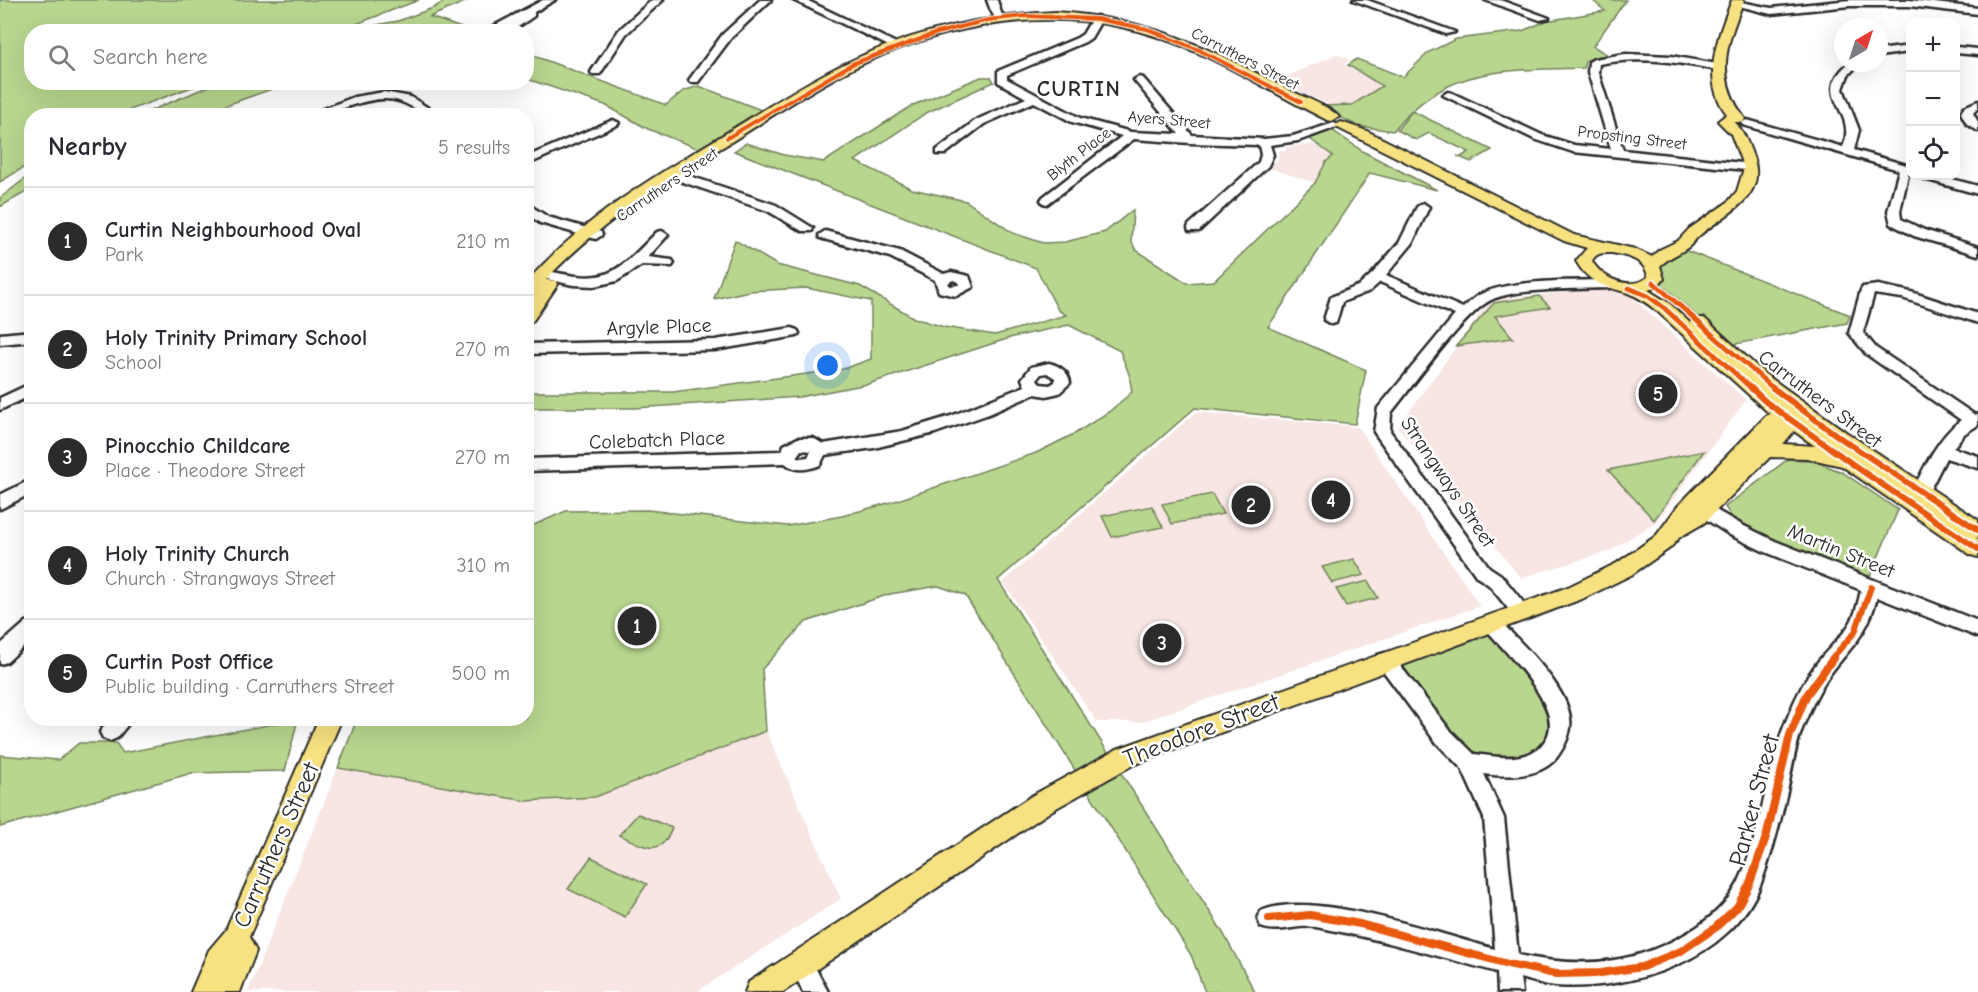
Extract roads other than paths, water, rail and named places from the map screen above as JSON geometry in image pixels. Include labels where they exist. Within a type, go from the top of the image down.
[{"type":"main road","points":[[1610,284],[1629,288],[1646,286],[1664,253],[1683,244],[1694,232],[1733,205],[1744,192],[1751,168],[1739,126],[1731,113],[1714,66],[1737,2]]},
{"type":"main road","name":"Carruthers Street","points":[[534,288],[549,276],[591,233],[640,191],[673,174],[863,61],[897,46],[988,20],[1042,16],[1097,19],[1135,26],[1173,38],[1301,102],[1332,123],[1362,134],[1569,238],[1638,255],[1653,274],[1760,378],[1839,436],[1978,549]]},
{"type":"main road","name":"Carruthers Street","points":[[1459,183],[1479,199],[1587,261],[1599,278],[1610,284]]},
{"type":"main road","points":[[1627,251],[1650,247],[1671,237],[1694,232]]},
{"type":"main road","points":[[1587,261],[1592,250],[1605,248]]},
{"type":"main road","name":"Carruthers Street","points":[[534,303],[549,276]]},
{"type":"main road","name":"Carruthers Street","points":[[1629,288],[1648,296],[1663,307],[1766,402],[1865,473],[1978,530]]},
{"type":"main road","points":[[1760,378],[1780,403],[1786,416],[1810,421],[1839,436]]},
{"type":"main road","name":"Theodore Street","points":[[759,992],[1042,802],[1125,757],[1575,593],[1624,569],[1663,542],[1673,531],[1697,519],[1699,507],[1772,420],[1786,416],[1787,428],[1766,450],[1699,507]]},
{"type":"main road","points":[[1766,450],[1792,449],[1822,454],[1852,465],[1865,473]]},
{"type":"main road","name":"Carruthers Street","points":[[205,992],[223,954],[235,939],[328,726]]},
{"type":"main road","name":"Carruthers Street","points":[[226,992],[243,951],[235,939]]},
{"type":"street","points":[[528,13],[550,0]]},
{"type":"street","points":[[596,72],[624,28],[658,0]]},
{"type":"street","points":[[694,80],[727,36],[766,0]]},
{"type":"street","points":[[798,0],[897,46]]},
{"type":"street","points":[[992,0],[997,14],[1002,18]]},
{"type":"street","points":[[988,20],[992,0]]},
{"type":"street","points":[[1358,0],[1450,32]]},
{"type":"street","points":[[1490,0],[1544,18]]},
{"type":"street","points":[[1737,2],[1783,12],[1850,3],[1930,3],[1978,11]]},
{"type":"street","name":"Ayers Street","points":[[1097,19],[1087,36],[1081,40],[1002,74],[1002,80],[1032,99],[1076,120],[1131,135],[1190,140],[1264,142],[1294,139],[1332,123]]},
{"type":"street","points":[[1888,52],[1906,50]]},
{"type":"street","points":[[1960,50],[1978,52]]},
{"type":"street","points":[[1618,153],[1593,72],[1594,62],[1614,58],[1655,57],[1714,66]]},
{"type":"street","points":[[1844,72],[1841,75],[1838,88],[1839,99],[1854,129],[1847,152]]},
{"type":"street","points":[[1139,80],[1190,140]]},
{"type":"street","points":[[390,95],[392,90]]},
{"type":"street","points":[[337,108],[390,95],[408,99],[423,108]]},
{"type":"street","name":"Propsting Street","points":[[1448,95],[1538,137],[1573,148],[1751,168]]},
{"type":"street","points":[[941,152],[980,122],[1032,99]]},
{"type":"street","points":[[1978,104],[1968,109],[1967,113],[1971,122],[1978,128]]},
{"type":"street","points":[[534,158],[613,123]]},
{"type":"street","points":[[1739,126],[1771,131],[1906,169]]},
{"type":"street","name":"Blyth Place","points":[[1047,200],[1131,135]]},
{"type":"street","points":[[1194,228],[1264,164],[1268,155],[1264,142]]},
{"type":"street","points":[[673,174],[772,208],[807,228],[804,233],[810,238],[825,235],[895,254],[943,279]]},
{"type":"street","points":[[1906,176],[1894,211],[1895,221],[1919,233],[1978,251]]},
{"type":"street","points":[[1942,180],[1978,190]]},
{"type":"street","points":[[1330,320],[1336,300],[1365,288],[1378,276],[1404,244],[1423,207]]},
{"type":"street","points":[[534,213],[544,220],[591,233]]},
{"type":"street","points":[[549,276],[576,282],[600,282],[616,276],[635,263],[662,235]]},
{"type":"street","points":[[635,263],[646,261],[667,263]]},
{"type":"street","name":"Strangways Street","points":[[1542,287],[1558,280],[1577,277],[1587,261]]},
{"type":"street","points":[[1378,276],[1464,314]]},
{"type":"street","name":"Strangways Street","points":[[1469,763],[1517,768],[1536,763],[1550,752],[1560,734],[1560,715],[1507,617],[1485,583],[1483,572],[1382,432],[1383,412],[1474,304],[1492,294],[1542,287],[1610,284]]},
{"type":"street","points":[[1917,499],[1955,431],[1975,419],[1871,351],[1856,333],[1863,301],[1868,290],[1889,290],[1978,320]]},
{"type":"street","name":"Argyle Place","points":[[534,349],[716,345],[792,333]]},
{"type":"street","points":[[0,339],[24,337]]},
{"type":"street","name":"Colebatch Place","points":[[534,465],[789,457],[790,449],[798,444],[813,444],[819,450],[866,445],[983,411],[1034,388]]},
{"type":"street","points":[[0,405],[24,392]]},
{"type":"street","points":[[1944,451],[1978,462]]},
{"type":"street","points":[[0,503],[24,490]]},
{"type":"street","name":"Martin Street","points":[[1699,507],[1769,546],[1978,628]]},
{"type":"street","name":"Parker Street","points":[[1269,919],[1310,915],[1360,924],[1508,964],[1555,974],[1601,973],[1642,967],[1681,951],[1715,928],[1737,907],[1750,883],[1767,834],[1791,735],[1806,696],[1824,668],[1855,632],[1864,612],[1870,587]]},
{"type":"street","points":[[0,656],[24,634]]},
{"type":"street","points":[[1385,661],[1442,735],[1469,763],[1494,818],[1510,992]]},
{"type":"street","points":[[801,964],[816,992]]},
{"type":"place","name":"Curtin Post Office","points":[[1658,394]]},
{"type":"place","name":"Holy Trinity Church","points":[[1331,500]]},
{"type":"place","name":"Holy Trinity Primary School","points":[[1251,505]]},
{"type":"place","name":"Curtin Neighbourhood Oval","points":[[637,626]]},
{"type":"place","name":"Pinocchio Childcare","points":[[1162,643]]},
{"type":"district","name":"CURTIN","points":[[1079,89]]}]
